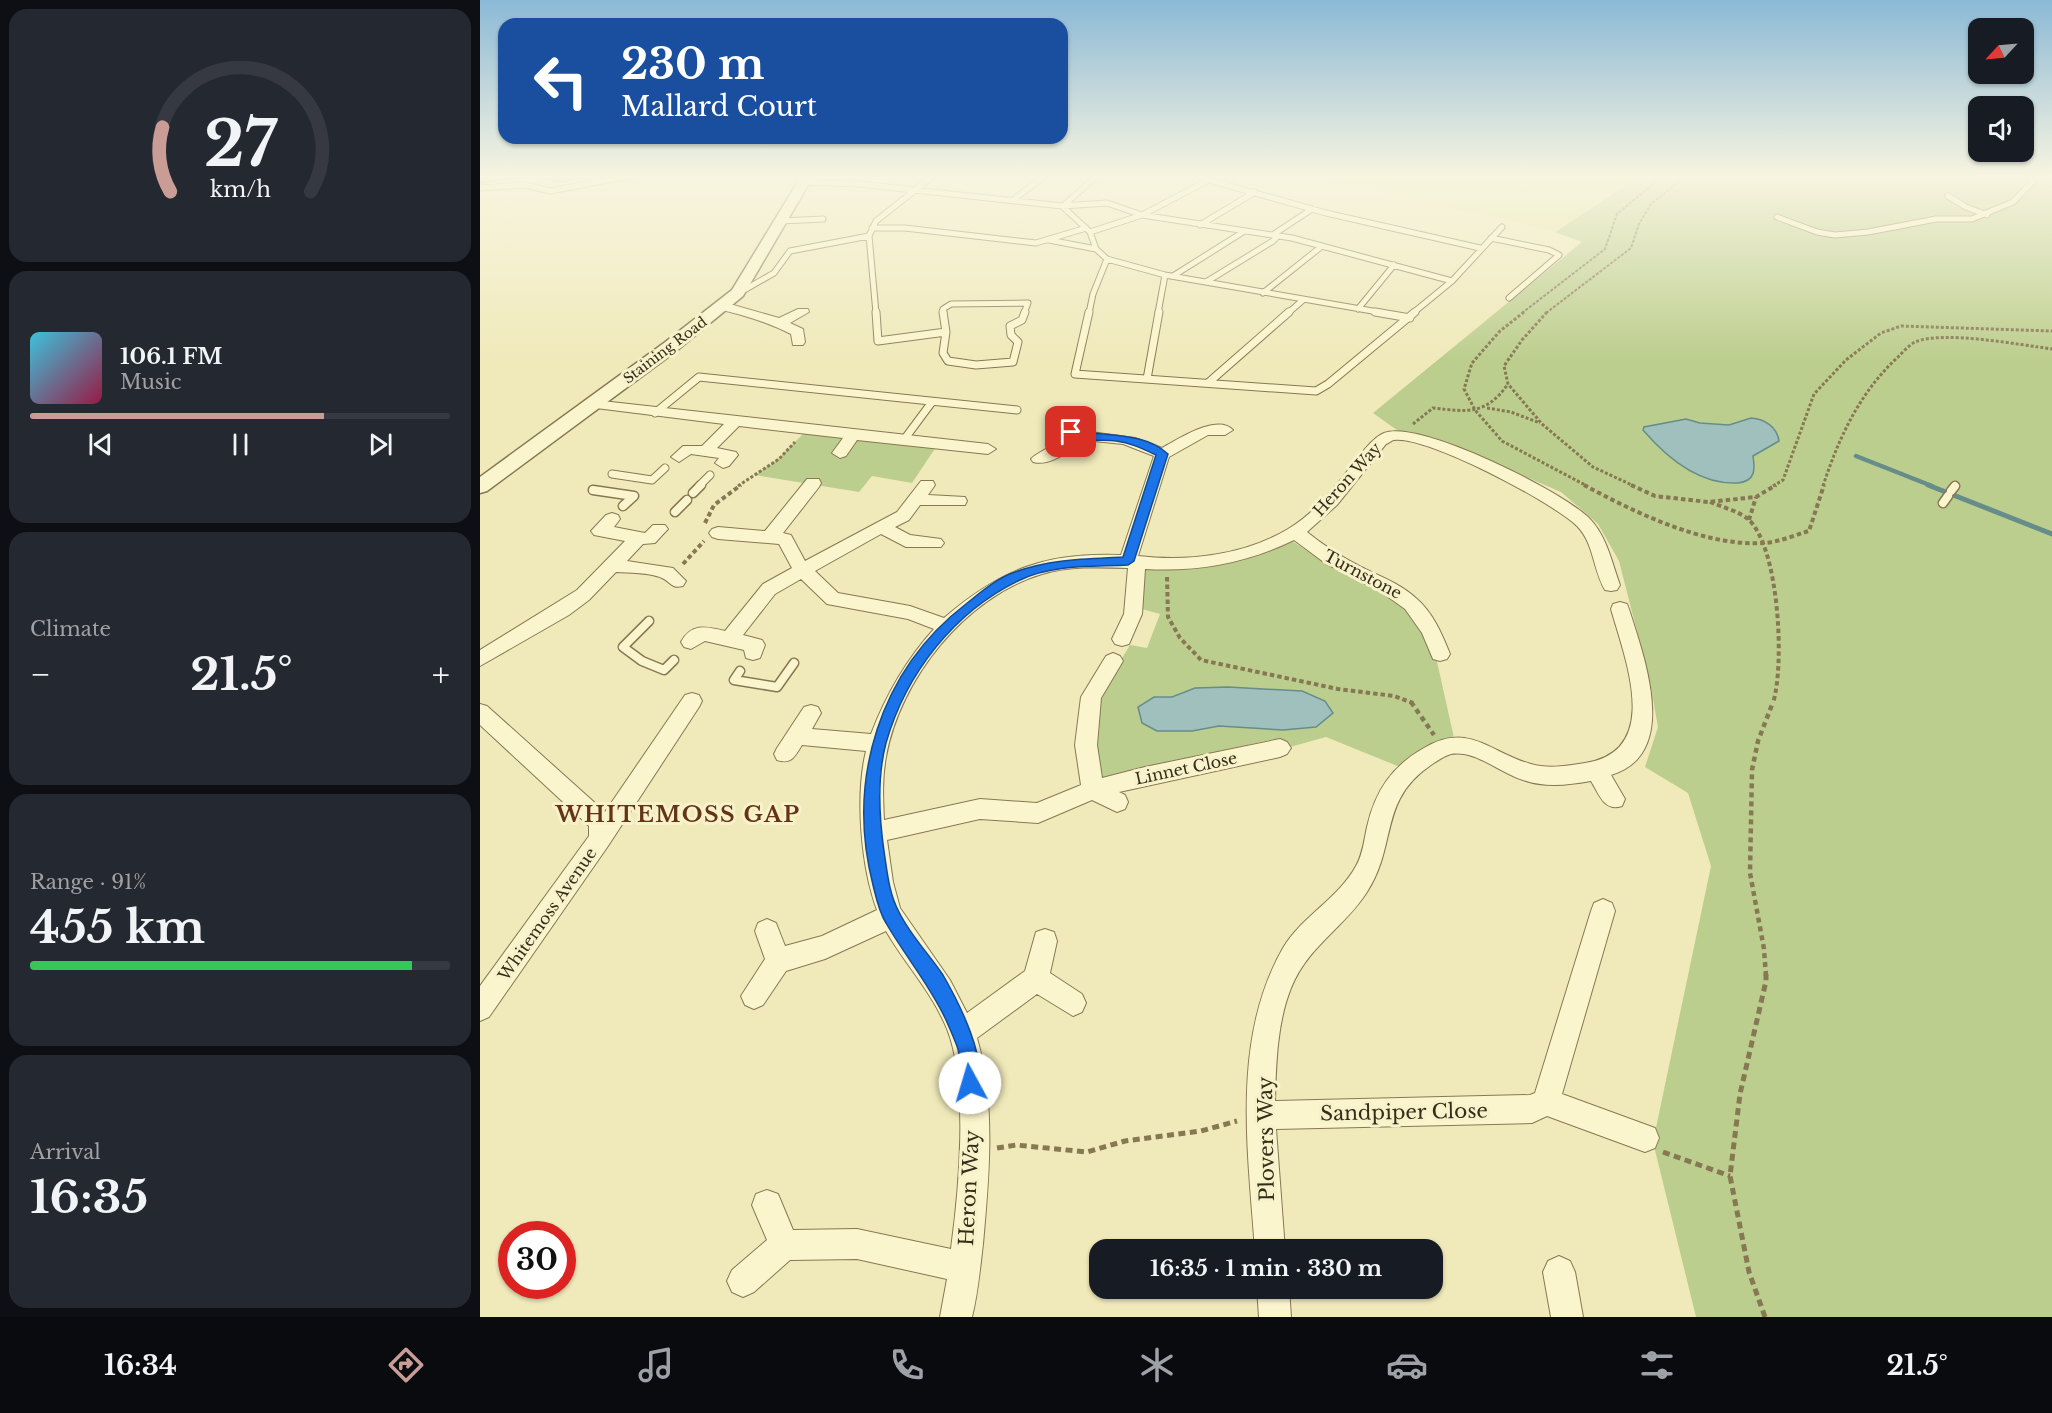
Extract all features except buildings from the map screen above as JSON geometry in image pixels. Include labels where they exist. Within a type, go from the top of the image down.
[{"type":"street","name":"Staining Road","points":[[480,487],[723,306],[738,293],[772,236]]},
{"type":"street","points":[[723,306],[742,309],[780,323],[798,332],[798,342]]},
{"type":"street","points":[[780,323],[803,312]]},
{"type":"street","points":[[593,404],[655,413],[988,449]]},
{"type":"street","points":[[706,452],[736,421]]},
{"type":"street","points":[[1122,639],[1133,614],[1132,561],[1162,454],[1206,424],[1224,430]]},
{"type":"street","points":[[1061,427],[1080,436],[1116,437],[1141,443],[1162,454]]},
{"type":"street","points":[[840,453],[854,435]]},
{"type":"street","name":"Heron Way","points":[[956,1317],[972,1207],[973,1105],[967,1050],[962,1033],[937,982],[891,916],[881,882],[874,833],[872,793],[879,743],[906,678],[946,626],[988,593],[1017,576],[1071,562],[1132,561],[1167,564],[1231,557],[1267,545],[1295,532],[1326,506],[1381,441],[1386,437],[1398,435],[1460,454],[1512,478],[1573,513],[1592,535],[1611,585]]},
{"type":"street","points":[[1039,459],[1058,451],[1080,436]]},
{"type":"street","points":[[679,457],[688,450],[730,455],[723,462]]},
{"type":"street","points":[[771,536],[813,483]]},
{"type":"street","points":[[729,640],[769,589],[801,569],[903,516],[927,485]]},
{"type":"street","points":[[916,500],[959,501]]},
{"type":"street","points":[[617,513],[600,531],[649,538],[659,529]]},
{"type":"street","points":[[881,526],[906,541],[935,543]]},
{"type":"street","name":"Turnstone","points":[[1295,532],[1327,556],[1406,596],[1433,633],[1440,654]]},
{"type":"street","points":[[713,533],[771,536],[785,539],[801,569],[833,599],[910,613],[946,626]]},
{"type":"street","points":[[480,659],[562,610],[590,589],[639,537]]},
{"type":"street","points":[[613,565],[672,577]]},
{"type":"street","points":[[1442,748],[1466,746],[1539,775],[1558,776],[1613,768],[1629,757],[1637,745],[1643,717],[1640,683],[1620,609]]},
{"type":"street","points":[[691,642],[701,633],[755,645],[753,653]]},
{"type":"street","points":[[1092,790],[1086,745],[1091,697],[1113,661]]},
{"type":"street","name":"Whitemoss Avenue","points":[[480,1008],[600,839],[692,700]]},
{"type":"street","points":[[480,712],[600,822],[600,839]]},
{"type":"street","points":[[784,754],[811,713]]},
{"type":"street","points":[[796,735],[879,743]]},
{"type":"street","name":"Linnet Close","points":[[874,833],[980,809],[1038,813],[1092,790],[1145,776],[1280,748]]},
{"type":"street","name":"Plovers Way","points":[[1269,1239],[1261,1115],[1265,1047],[1272,1005],[1293,957],[1307,938],[1356,890],[1366,872],[1391,789],[1418,763],[1442,748]]},
{"type":"street","points":[[1597,771],[1614,799]]},
{"type":"street","name":"Linnet Close","points":[[1092,790],[1117,802]]},
{"type":"street","points":[[1603,911],[1546,1102],[1645,1138]]},
{"type":"street","points":[[754,996],[778,961],[825,948],[891,916]]},
{"type":"street","points":[[767,931],[778,961]]},
{"type":"street","points":[[962,1033],[1036,979],[1046,941]]},
{"type":"street","points":[[1036,979],[1073,1003]]},
{"type":"street","name":"Sandpiper Close","points":[[1261,1115],[1532,1109],[1546,1102]]},
{"type":"street","points":[[767,1205],[784,1245]]},
{"type":"street","points":[[744,1281],[784,1245],[857,1244],[964,1267]]},
{"type":"street","points":[[1559,1272],[1567,1317]]},
{"type":"street","points":[[1274,1299],[1275,1317]]},
{"type":"lane","points":[[738,293],[774,273],[790,251],[867,236]]},
{"type":"lane","points":[[869,236],[878,341],[946,332]]},
{"type":"lane","points":[[979,236],[1036,243],[1059,236]]},
{"type":"lane","points":[[1091,236],[1096,249],[1107,259],[1165,275],[1410,318]]},
{"type":"lane","points":[[1173,276],[1236,236]]},
{"type":"lane","points":[[1206,282],[1273,241],[1275,236]]},
{"type":"lane","points":[[1284,236],[1452,281]]},
{"type":"lane","points":[[1430,236],[1480,248]]},
{"type":"lane","points":[[1107,259],[1093,294],[1075,374],[1316,391],[1328,384],[1410,318],[1452,281],[1491,238],[1549,250],[1559,255],[1509,298]]},
{"type":"lane","points":[[1048,239],[1096,249]]},
{"type":"lane","points":[[1263,293],[1322,246]]},
{"type":"lane","points":[[1358,309],[1368,292],[1384,282],[1394,265]]},
{"type":"lane","points":[[1147,379],[1165,275]]},
{"type":"lane","points":[[1208,383],[1303,300]]},
{"type":"lane","points":[[1028,303],[1022,320],[1010,326],[1011,335],[1018,342],[1013,362],[958,365],[948,362],[944,354],[946,332],[942,313],[943,309],[951,304],[1028,303]]},
{"type":"lane","points":[[655,413],[706,370]]},
{"type":"lane","points":[[699,377],[1017,410]]},
{"type":"lane","points":[[903,441],[932,402]]},
{"type":"lane","points":[[612,474],[652,480],[665,468]]},
{"type":"lane","points":[[693,493],[710,475]]},
{"type":"lane","points":[[593,490],[634,496],[617,513]]},
{"type":"lane","points":[[675,512],[687,500]]},
{"type":"lane","points":[[649,621],[623,647],[636,659],[664,670],[674,660]]},
{"type":"lane","points":[[740,671],[734,680],[777,687],[794,663]]},
{"type":"path","points":[[1609,236],[1605,249],[1500,331],[1472,363],[1464,389],[1475,410],[1502,441],[1618,503],[1680,529],[1732,541],[1765,543],[1809,531],[1824,484],[1856,405],[1891,362],[1915,342],[1936,339],[1970,340],[2052,349]]},
{"type":"path","points":[[1635,236],[1631,248],[1550,310],[1522,340],[1504,366],[1508,384],[1542,424],[1593,467],[1654,496],[1708,502],[1756,496],[1783,480],[1814,394],[1846,360],[1881,333],[1900,326],[2052,331]]},
{"type":"path","points":[[1486,408],[1498,400],[1508,384]]},
{"type":"path","points":[[1398,435],[1433,408],[1475,410],[1486,408],[1511,412],[1542,424]]},
{"type":"path","points":[[672,577],[713,533],[704,521],[709,512],[734,489],[779,459],[806,430]]},
{"type":"path","points":[[1749,520],[1756,496]]},
{"type":"path","points":[[1708,502],[1749,520],[1765,543],[1773,585],[1780,666],[1770,714],[1753,754],[1750,873],[1764,949],[1766,981],[1740,1094],[1730,1176],[1749,1272],[1765,1317]]},
{"type":"path","points":[[1167,564],[1168,617],[1180,638],[1201,660],[1338,689],[1394,696],[1412,702],[1442,748]]},
{"type":"path","points":[[973,1151],[1016,1145],[1087,1152],[1125,1141],[1201,1131],[1261,1115]]},
{"type":"path","points":[[1645,1138],[1663,1136],[1662,1152],[1730,1176]]},
{"type":"green space","points":[[1567,236],[2052,236],[2052,1317],[1696,1317],[1653,1142],[1711,866],[1688,793],[1645,767],[1658,727],[1650,682],[1619,561],[1598,524],[1561,492],[1485,459],[1401,433],[1373,413],[1582,242]]},
{"type":"green space","points":[[804,433],[936,447],[912,483],[872,476],[859,492],[755,475],[777,460]]},
{"type":"green space","points":[[1289,539],[1330,566],[1406,604],[1436,657],[1454,738],[1400,767],[1326,737],[1290,747],[1274,739],[1098,778],[1091,742],[1096,701],[1130,645],[1147,648],[1160,614],[1142,609],[1145,565],[1167,567]]},
{"type":"water","points":[[1751,418],[1770,425],[1779,441],[1753,456],[1753,474],[1748,480],[1738,483],[1710,480],[1685,468],[1643,430],[1644,427],[1686,419],[1700,423],[1729,425]]},
{"type":"water","points":[[1228,687],[1302,691],[1325,701],[1333,713],[1316,727],[1283,730],[1219,726],[1192,731],[1157,731],[1142,723],[1138,707],[1154,697],[1172,697],[1195,688]]},
{"type":"waterway","points":[[1856,456],[1932,486]]},
{"type":"waterway","points":[[1928,485],[2052,534]]},
{"type":"district","name":"WHITEMOSS GAP","points":[[678,814]]},
{"type":"route","points":[[970,1083],[967,1050],[962,1033],[937,982],[891,916],[881,882],[874,833],[872,793],[879,743],[892,705],[922,654],[946,626],[988,593],[1017,576],[1058,564],[1128,561],[1162,454],[1141,443],[1116,437],[1080,436],[1071,432]]}]
